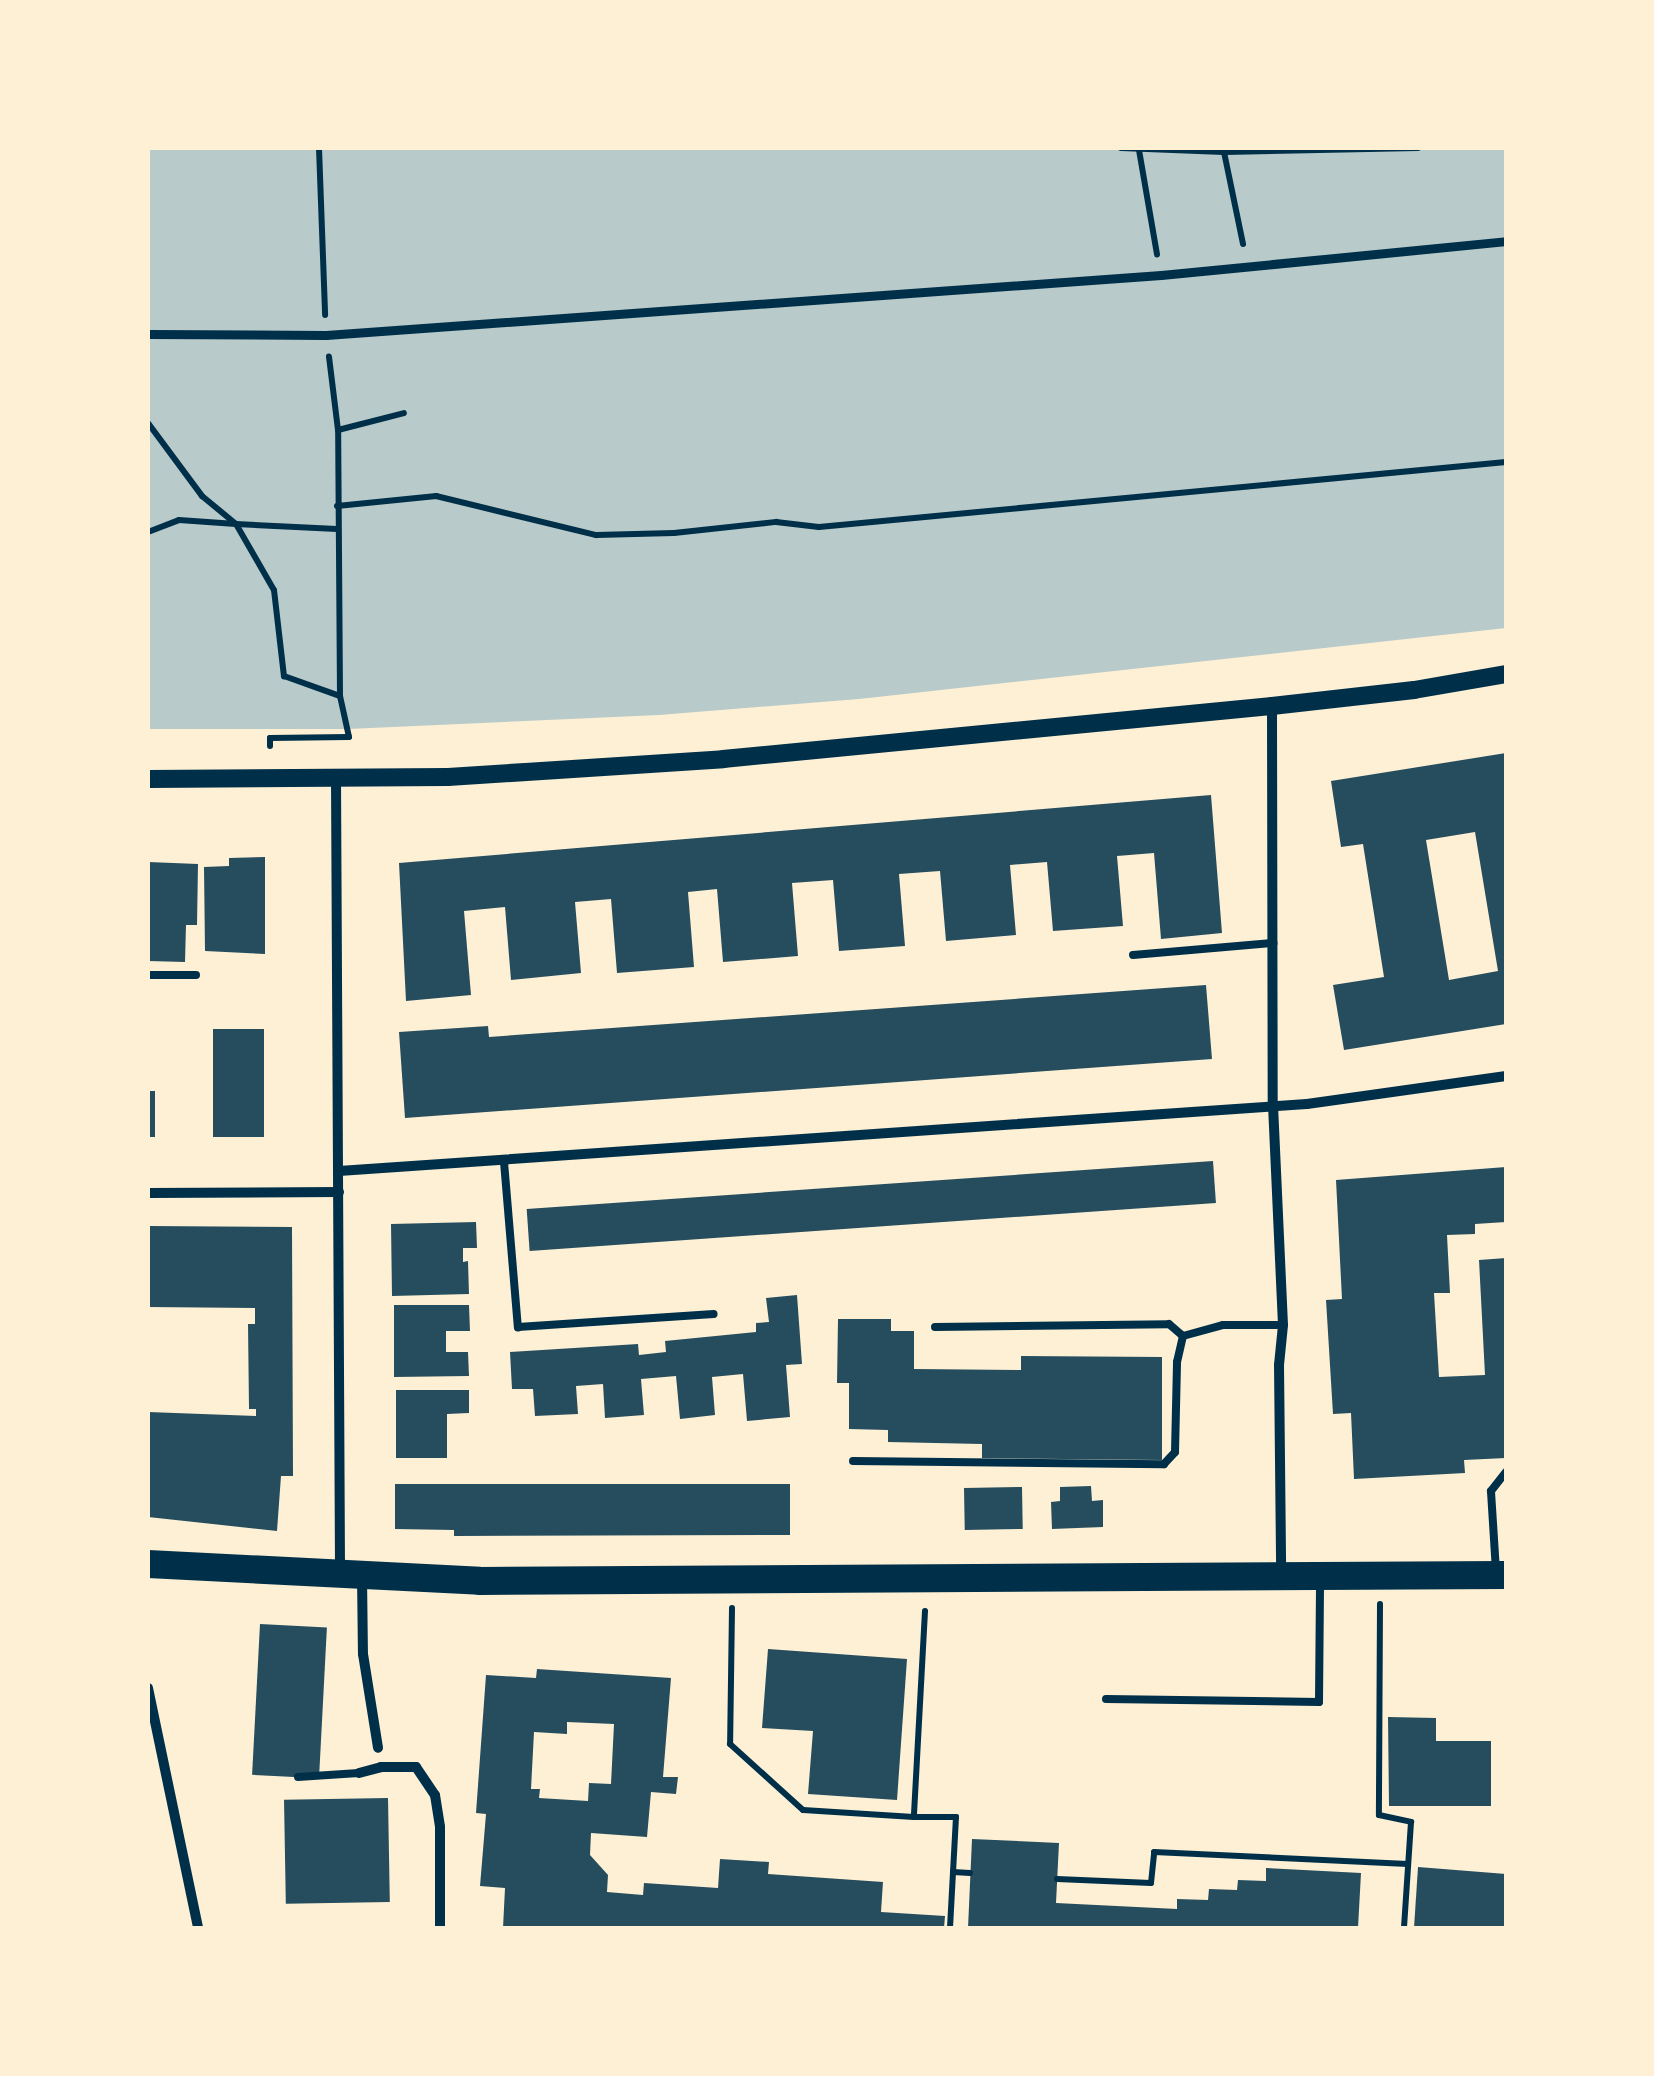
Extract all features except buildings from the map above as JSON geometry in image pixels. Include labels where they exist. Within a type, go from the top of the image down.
[{"type":"highway","points":[[148,1564],[351,1574],[732,1582],[1501,1575]]},
{"type":"street","points":[[148,334],[326,335],[1161,275],[1506,241]]},
{"type":"street","points":[[148,779],[448,776],[723,759],[1272,706],[1506,674]]},
{"type":"street","points":[[1272,706],[1273,1104],[1283,1325],[1279,1365],[1281,1578]]},
{"type":"street","points":[[336,778],[339,1192],[351,1574],[378,1748]]},
{"type":"street","points":[[339,1171],[1273,1104],[1506,1076]]},
{"type":"street","points":[[148,1193],[339,1192]]},
{"type":"street","points":[[148,1688],[198,1928]]},
{"type":"street","points":[[359,1772],[381,1767],[416,1768],[435,1795],[440,1827],[440,1928]]},
{"type":"lane","points":[[1133,955],[1273,943]]},
{"type":"lane","points":[[148,975],[196,975]]},
{"type":"lane","points":[[504,1162],[518,1327],[714,1314]]},
{"type":"lane","points":[[936,1327],[1169,1324],[1183,1336]]},
{"type":"lane","points":[[1183,1336],[1223,1325],[1283,1325]]},
{"type":"lane","points":[[853,1461],[1164,1464],[1175,1452],[1177,1362],[1183,1336]]},
{"type":"lane","points":[[1501,1575],[1491,1490],[1506,1472]]},
{"type":"lane","points":[[1106,1699],[1319,1702],[1320,1579]]},
{"type":"lane","points":[[298,1777],[359,1772]]},
{"type":"path","points":[[270,746],[270,738],[349,737],[340,696],[338,430],[326,335],[319,148]]},
{"type":"path","points":[[1122,148],[1224,152],[1418,148]]},
{"type":"path","points":[[1139,150],[1161,275]]},
{"type":"path","points":[[1224,152],[1247,267]]},
{"type":"path","points":[[338,430],[404,413]]},
{"type":"path","points":[[148,423],[202,496],[236,524],[274,590],[284,676],[340,696]]},
{"type":"path","points":[[337,506],[436,496],[596,535],[655,534],[776,522],[819,527],[1506,462]]},
{"type":"path","points":[[148,532],[178,520],[337,529]]},
{"type":"path","points":[[1380,1578],[1379,1815],[1410,1822],[1404,1928]]},
{"type":"path","points":[[914,1817],[926,1580]]},
{"type":"path","points":[[732,1582],[730,1744],[802,1810],[956,1817],[950,1928]]},
{"type":"path","points":[[1057,1879],[1151,1884],[1154,1852],[1408,1864]]},
{"type":"path","points":[[953,1872],[970,1873]]},
{"type":"shaded area","points":[[148,148],[1506,148],[1506,628],[859,699],[659,715],[348,729],[148,729]]}]
